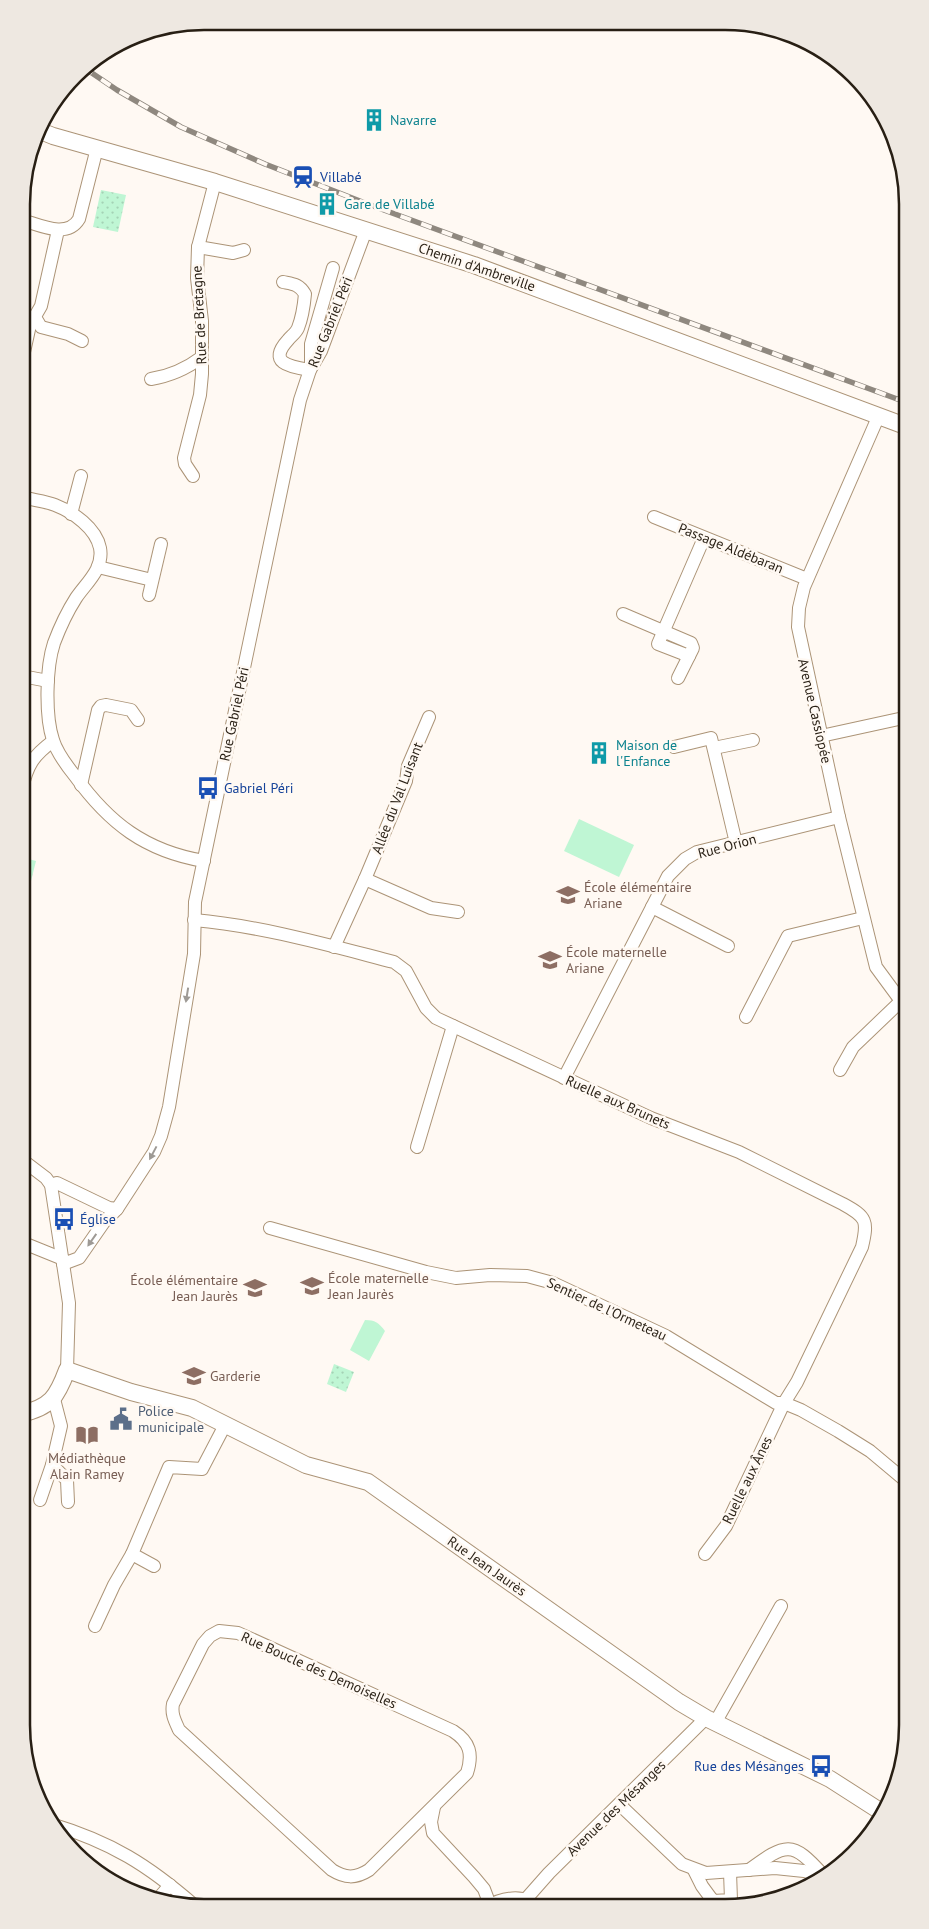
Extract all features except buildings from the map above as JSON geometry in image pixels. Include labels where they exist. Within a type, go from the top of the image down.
[{"type":"street","name":"Chemin d'Ambreville","points":[[45,133],[215,182],[474,265],[899,423]]},
{"type":"street","points":[[30,222],[58,230],[72,228],[79,220],[97,148]]},
{"type":"street","name":"Rue de Bretagne","points":[[193,476],[185,464],[184,458],[200,395],[202,321],[197,278],[198,247],[215,182]]},
{"type":"street","points":[[30,325],[41,306],[58,230]]},
{"type":"street","name":"Rue Gabriel Péri","points":[[63,1261],[79,1258],[104,1222],[116,1209],[154,1152],[161,1136],[169,1107],[194,946],[195,902],[298,410],[310,370],[320,351],[366,230]]},
{"type":"street","points":[[198,247],[233,253],[244,250]]},
{"type":"street","points":[[283,282],[296,284],[301,287],[305,294],[298,330],[282,348],[279,358],[281,362],[290,366],[310,370],[311,344],[333,268]]},
{"type":"street","points":[[35,316],[42,328],[68,334],[82,341]]},
{"type":"street","points":[[151,379],[175,373],[190,366],[202,357]]},
{"type":"street","name":"Avenue Cassiopée","points":[[879,416],[807,579],[799,608],[798,627],[839,817],[876,967],[899,997]]},
{"type":"street","points":[[71,514],[81,476]]},
{"type":"street","points":[[30,499],[55,505],[80,520],[94,535],[100,548],[98,567],[65,616],[54,644],[47,699],[53,741],[66,765],[112,820],[136,838],[165,851],[186,858],[204,861]]},
{"type":"street","name":"Passage Aldébaran","points":[[654,517],[807,579]]},
{"type":"street","points":[[678,678],[689,656],[658,644],[704,538]]},
{"type":"street","points":[[149,595],[161,544]]},
{"type":"street","points":[[98,567],[152,580]]},
{"type":"street","points":[[623,614],[664,631]]},
{"type":"street","points":[[30,678],[48,681]]},
{"type":"street","points":[[81,785],[98,710],[101,706],[106,705],[131,710],[138,720]]},
{"type":"street","name":"Allée du Val Luisant","points":[[334,947],[406,781],[408,766],[429,717]]},
{"type":"street","points":[[821,736],[899,719]]},
{"type":"street","points":[[674,747],[711,738],[736,843]]},
{"type":"street","points":[[714,748],[754,740]]},
{"type":"street","points":[[30,764],[36,755],[53,741]]},
{"type":"street","name":"Rue Orion","points":[[564,1078],[668,876],[684,859],[697,852],[839,817]]},
{"type":"street","points":[[365,879],[431,908],[458,912]]},
{"type":"street","points":[[652,907],[728,946]]},
{"type":"street","points":[[746,1017],[788,936],[863,918]]},
{"type":"street","name":"Ruelle aux Brunets","points":[[194,920],[244,927],[394,962],[406,971],[426,1008],[436,1018],[651,1118],[739,1152],[857,1212],[864,1219],[866,1231],[862,1247],[797,1382],[784,1403]]},
{"type":"street","points":[[840,1070],[853,1047],[899,1008]]},
{"type":"street","points":[[416,1147],[453,1026]]},
{"type":"street","points":[[30,1166],[46,1178],[51,1185],[68,1303],[67,1370],[54,1399],[30,1412]]},
{"type":"street","points":[[51,1185],[58,1183],[105,1206],[116,1209]]},
{"type":"street","name":"Sentier de l'Ormeteau","points":[[270,1228],[426,1272],[456,1278],[490,1275],[527,1276],[553,1283],[666,1336],[776,1403],[784,1403],[801,1410],[870,1451],[899,1475]]},
{"type":"street","points":[[30,1246],[63,1261]]},
{"type":"street","name":"Rue Jean Jaurès","points":[[67,1370],[131,1392],[192,1408],[306,1465],[360,1479],[379,1488],[679,1702],[710,1720],[830,1780],[877,1809]]},
{"type":"street","points":[[40,1500],[52,1465],[61,1426],[54,1399]]},
{"type":"street","name":"Ruelle aux Ânes","points":[[705,1554],[726,1526],[784,1403]]},
{"type":"street","points":[[95,1626],[114,1584],[132,1554],[169,1467],[202,1469],[225,1425]]},
{"type":"street","points":[[52,1465],[67,1480],[68,1502]]},
{"type":"street","points":[[132,1554],[154,1566]]},
{"type":"street","name":"Avenue des Mésanges","points":[[533,1899],[549,1873],[710,1720],[782,1606]]},
{"type":"street","name":"Rue Boucle des Demoiselles","points":[[219,1631],[238,1633],[461,1736],[468,1744],[470,1752],[470,1763],[467,1773],[405,1834],[369,1870],[361,1875],[352,1877],[341,1876],[332,1870],[180,1730],[172,1711],[173,1704],[203,1644],[210,1636],[219,1631]]},
{"type":"street","points":[[620,1805],[682,1864],[694,1870],[730,1872],[775,1868],[815,1874]]},
{"type":"street","points":[[434,1806],[431,1822],[433,1833],[484,1889],[487,1899]]},
{"type":"street","points":[[64,1828],[99,1840],[120,1850],[186,1898]]},
{"type":"street","points":[[405,1834],[433,1833]]},
{"type":"street","points":[[749,1870],[777,1852],[798,1850],[820,1871]]},
{"type":"street","points":[[694,1870],[712,1899]]},
{"type":"street","points":[[730,1872],[730,1899]]},
{"type":"street","points":[[162,1894],[170,1885]]},
{"type":"green space","points":[[101,190],[126,195],[118,232],[93,227]]},
{"type":"green space","points":[[579,819],[634,845],[619,877],[564,851]]},
{"type":"green space","points":[[30,859],[36,861],[30,885]]},
{"type":"green space","points":[[365,1320],[376,1322],[385,1331],[369,1361],[350,1350]]},
{"type":"green space","points":[[334,1364],[354,1372],[346,1392],[327,1384]]},
{"type":"railway","points":[[90,72],[117,90],[181,127],[265,164],[365,203],[899,400]]},
{"type":"place","name":"Navarre","points":[[374,120]]},
{"type":"place","name":"Villabé","points":[[303,177]]},
{"type":"place","name":"Gare de Villabé","points":[[327,204]]},
{"type":"place","name":"Maison de l'Enfance","points":[[599,753]]},
{"type":"place","name":"Gabriel Péri","points":[[208,788]]},
{"type":"place","name":"École élémentaire Ariane","points":[[568,895]]},
{"type":"place","name":"École maternelle Ariane","points":[[550,960]]},
{"type":"place","name":"Église","points":[[64,1219]]},
{"type":"place","name":"École maternelle Jean Jaurès","points":[[312,1286]]},
{"type":"place","name":"École élémentaire Jean Jaurès","points":[[255,1288]]},
{"type":"place","name":"Garderie","points":[[194,1376]]},
{"type":"place","name":"Police municipale","points":[[121,1419]]},
{"type":"place","name":"Médiathèque Alain Ramey","points":[[87,1435]]},
{"type":"place","name":"Rue des Mésanges","points":[[821,1766]]}]
